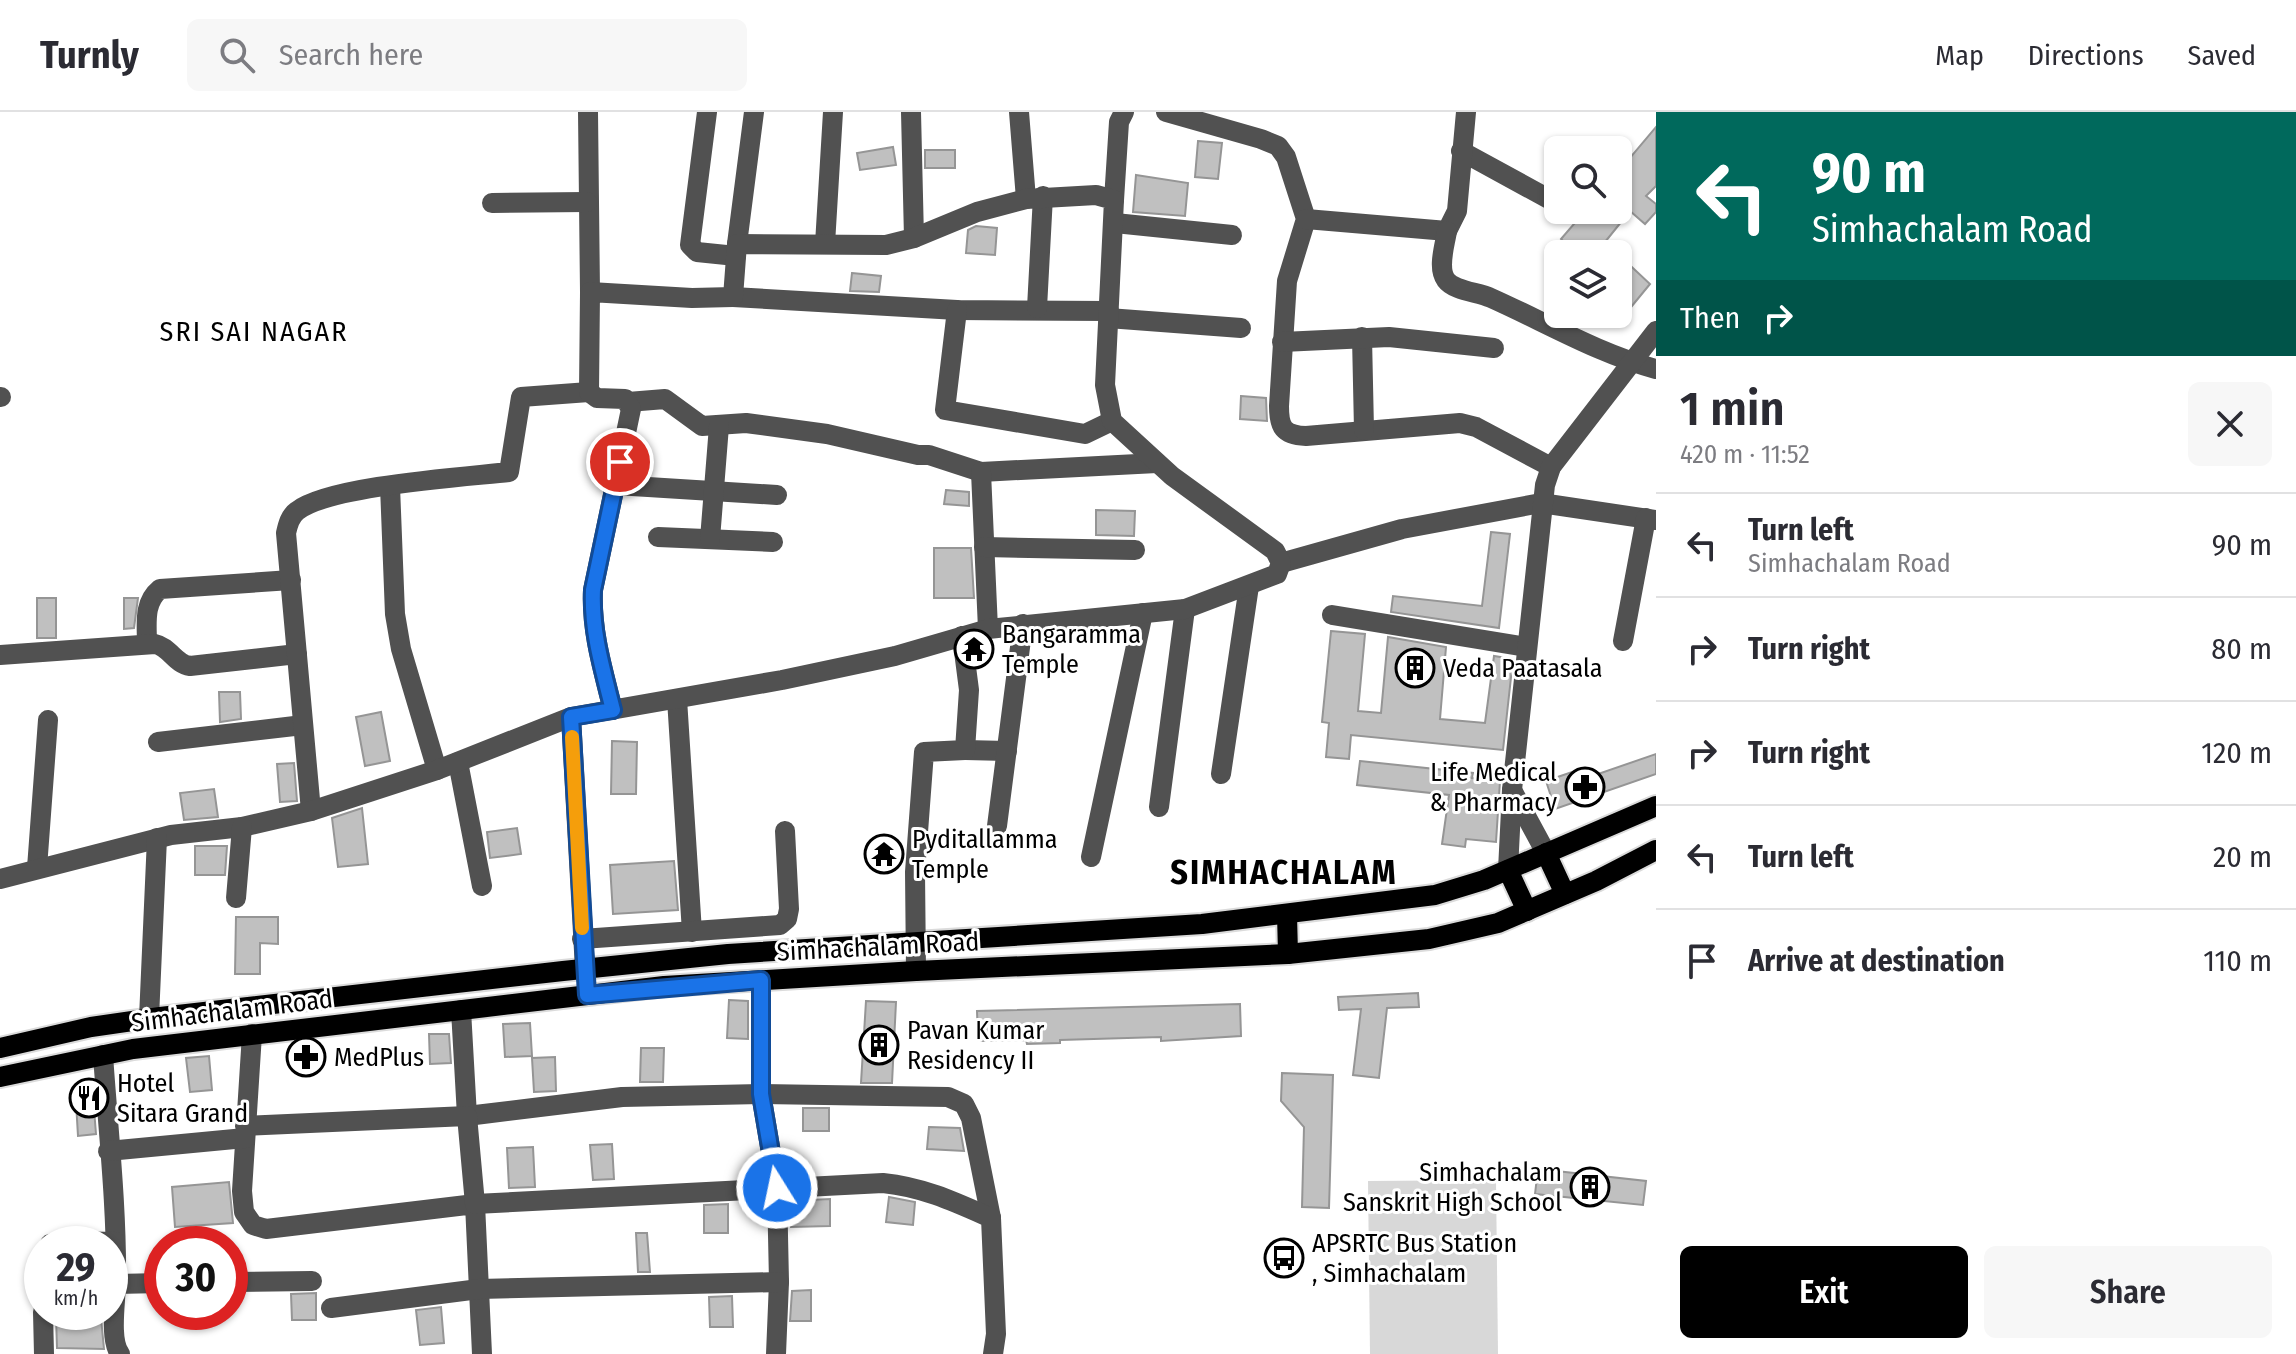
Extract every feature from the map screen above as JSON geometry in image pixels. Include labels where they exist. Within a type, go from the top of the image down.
[{"type":"main road","points":[[0,1048],[149,1018],[585,969],[728,954],[1202,924],[1435,895],[1508,870],[1656,806]]},
{"type":"main road","name":"Simhachalam Road","points":[[0,1077],[103,1055],[252,1034],[587,995],[761,980],[1288,954],[1429,939],[1498,923],[1656,850]]},
{"type":"main road","points":[[1546,853],[1565,894]]},
{"type":"main road","points":[[1508,870],[1527,911]]},
{"type":"main road","points":[[1287,914],[1288,954]]},
{"type":"main road","points":[[585,969],[587,995]]},
{"type":"street","points":[[588,112],[589,392]]},
{"type":"street","points":[[707,112],[690,245],[697,252],[825,244],[886,245],[914,238],[977,212],[1035,198],[1096,195],[1114,200]]},
{"type":"street","points":[[733,297],[754,112]]},
{"type":"street","points":[[825,244],[833,112]]},
{"type":"street","points":[[911,112],[914,238]]},
{"type":"street","points":[[1019,112],[1035,198],[1037,308]]},
{"type":"street","points":[[0,879],[157,838],[242,827],[311,811],[437,770],[571,717],[895,656],[988,629],[1185,609],[1277,574],[1281,563],[1275,551],[1157,463],[1112,421],[1106,404],[1114,200],[1119,122],[1124,112]]},
{"type":"street","points":[[1166,112],[1278,146],[1286,157],[1306,219],[1287,281],[1279,421],[1283,431],[1293,436],[1306,436],[1460,423],[1476,427],[1551,467]]},
{"type":"street","points":[[1466,112],[1457,211],[1447,231],[1443,276],[1449,284],[1480,293],[1629,362],[1656,369]]},
{"type":"street","points":[[1461,151],[1544,196]]},
{"type":"street","points":[[492,203],[587,202]]},
{"type":"street","points":[[1306,219],[1447,231]]},
{"type":"street","points":[[1115,223],[1232,235]]},
{"type":"street","points":[[590,292],[957,310],[1037,308],[1241,328]]},
{"type":"street","points":[[957,310],[945,410],[1085,434],[1112,421]]},
{"type":"street","points":[[1508,870],[1512,790],[1541,503],[1551,467],[1629,362],[1656,331]]},
{"type":"street","points":[[1362,337],[1364,430]]},
{"type":"street","points":[[1282,342],[1389,337],[1494,348]]},
{"type":"street","points":[[311,811],[286,533],[292,515],[328,497],[390,486],[509,472],[521,397],[589,392],[597,398],[618,398],[628,402],[665,399],[702,426],[746,423],[827,434],[929,455],[981,472],[1157,463]]},
{"type":"street","points":[[613,710],[594,634],[593,590],[630,417],[628,402]]},
{"type":"street","points":[[710,539],[719,426]]},
{"type":"street","points":[[981,472],[988,629]]},
{"type":"street","points":[[616,485],[777,495]]},
{"type":"street","points":[[390,486],[395,614],[401,649],[437,770]]},
{"type":"street","points":[[1281,563],[1402,529],[1541,503],[1653,518],[1623,641]]},
{"type":"street","points":[[658,537],[773,542]]},
{"type":"street","points":[[984,547],[1135,550]]},
{"type":"street","points":[[147,644],[147,606],[160,589],[291,580]]},
{"type":"street","points":[[1221,774],[1249,586]]},
{"type":"street","points":[[1159,807],[1185,609]]},
{"type":"street","points":[[1091,857],[1143,613]]},
{"type":"street","points":[[1332,615],[1526,647]]},
{"type":"street","points":[[997,826],[1023,624]]},
{"type":"street","points":[[962,636],[969,690],[965,750]]},
{"type":"street","points":[[0,655],[147,644],[161,645],[185,665],[297,654]]},
{"type":"street","points":[[677,699],[692,932]]},
{"type":"street","points":[[571,717],[585,969]]},
{"type":"street","points":[[37,868],[48,720]]},
{"type":"street","points":[[158,742],[303,725]]},
{"type":"street","points":[[916,971],[915,872],[924,752],[1007,751]]},
{"type":"street","points":[[458,762],[482,886]]},
{"type":"street","points":[[1512,790],[1546,853]]},
{"type":"street","points":[[236,898],[242,827]]},
{"type":"street","points":[[582,939],[780,925],[787,919],[785,831]]},
{"type":"street","points":[[149,1018],[157,838]]},
{"type":"street","points":[[761,980],[761,1094],[777,1188],[779,1282],[776,1354]]},
{"type":"street","points":[[461,1010],[482,1354]]},
{"type":"street","points":[[252,1034],[243,1201],[244,1212],[253,1225],[266,1229],[475,1204],[883,1183],[939,1194],[991,1218]]},
{"type":"street","points":[[103,1055],[114,1226]]},
{"type":"street","points":[[108,1151],[245,1132],[467,1116],[622,1097],[761,1094],[948,1097],[964,1104],[971,1118],[991,1218],[996,1334],[993,1354]]},
{"type":"street","points":[[248,1282],[312,1281]]},
{"type":"street","points":[[331,1308],[479,1289],[779,1282]]},
{"type":"street","points":[[43,1330],[44,1354]]},
{"type":"street","points":[[115,1330],[120,1354]]},
{"type":"shaded area","points":[[1496,1180],[1498,1354],[1370,1354],[1368,1181]]},
{"type":"building","points":[[1656,127],[1656,186],[1646,196],[1656,204],[1656,212],[1645,224],[1632,213],[1632,155]]},
{"type":"building","points":[[1198,141],[1222,143],[1218,179],[1195,177]]},
{"type":"building","points":[[893,147],[896,165],[860,170],[857,153]]},
{"type":"building","points":[[925,150],[955,150],[955,168],[925,168]]},
{"type":"building","points":[[1136,175],[1188,183],[1185,216],[1133,212]]},
{"type":"building","points":[[1574,224],[1620,224],[1607,240],[1561,239]]},
{"type":"building","points":[[976,226],[997,228],[995,255],[966,253],[968,230]]},
{"type":"building","points":[[1632,267],[1650,284],[1632,306]]},
{"type":"building","points":[[852,273],[881,276],[879,292],[850,291]]},
{"type":"building","points":[[1241,396],[1266,398],[1267,421],[1240,419]]},
{"type":"building","points":[[946,490],[969,492],[969,506],[944,504]]},
{"type":"building","points":[[1096,510],[1135,511],[1134,536],[1096,535]]},
{"type":"building","points":[[1491,532],[1510,534],[1499,628],[1391,612],[1393,596],[1482,606]]},
{"type":"building","points":[[934,548],[971,548],[974,598],[934,598]]},
{"type":"building","points":[[37,598],[56,598],[56,638],[37,638]]},
{"type":"building","points":[[124,598],[138,598],[134,628],[124,629]]},
{"type":"building","points":[[1331,631],[1365,634],[1358,711],[1381,713],[1388,637],[1446,647],[1440,719],[1485,723],[1494,656],[1513,659],[1503,750],[1351,735],[1349,759],[1326,757],[1329,723],[1322,722]]},
{"type":"building","points":[[219,692],[240,692],[241,719],[220,722]]},
{"type":"building","points":[[381,712],[390,761],[365,766],[356,717]]},
{"type":"building","points":[[612,741],[637,742],[636,794],[611,794]]},
{"type":"building","points":[[1656,754],[1656,774],[1555,809],[1546,781],[1572,772],[1575,782]]},
{"type":"building","points":[[1360,761],[1473,773],[1472,778],[1500,781],[1496,842],[1466,839],[1465,847],[1442,844],[1449,795],[1357,785]]},
{"type":"building","points":[[294,763],[297,801],[280,802],[277,764]]},
{"type":"building","points":[[214,789],[218,817],[184,820],[180,793]]},
{"type":"building","points":[[362,808],[368,864],[338,867],[332,818]]},
{"type":"building","points":[[517,828],[521,854],[490,858],[487,832]]},
{"type":"building","points":[[195,846],[227,846],[225,875],[195,875]]},
{"type":"building","points":[[674,861],[678,910],[613,914],[610,865]]},
{"type":"building","points":[[236,917],[278,917],[278,944],[260,943],[260,974],[235,974]]},
{"type":"building","points":[[1418,993],[1419,1007],[1387,1008],[1379,1078],[1353,1075],[1361,1009],[1339,1010],[1338,997]]},
{"type":"building","points":[[729,1000],[748,1001],[748,1039],[727,1038]]},
{"type":"building","name":"Pavan Kumar Residency II","points":[[866,1001],[896,1002],[892,1083],[861,1083]]},
{"type":"building","points":[[1240,1004],[1241,1036],[1161,1041],[1161,1037],[1060,1040],[1060,1043],[1027,1044],[1026,1040],[978,1041],[977,1011]]},
{"type":"building","points":[[530,1023],[532,1056],[505,1057],[503,1024]]},
{"type":"building","points":[[429,1034],[449,1034],[451,1063],[430,1064]]},
{"type":"building","points":[[641,1048],[664,1048],[663,1082],[640,1082]]},
{"type":"building","points":[[209,1056],[212,1090],[190,1092],[186,1058]]},
{"type":"building","points":[[555,1057],[556,1091],[534,1092],[532,1058]]},
{"type":"building","points":[[1282,1073],[1333,1075],[1329,1208],[1302,1207],[1304,1127],[1281,1101]]},
{"type":"building","points":[[92,1084],[96,1134],[78,1136],[75,1085]]},
{"type":"building","points":[[803,1108],[829,1108],[829,1131],[803,1131]]},
{"type":"building","points":[[929,1127],[960,1128],[964,1151],[927,1149]]},
{"type":"building","points":[[612,1144],[614,1179],[593,1180],[590,1145]]},
{"type":"building","points":[[533,1147],[535,1187],[509,1188],[507,1148]]},
{"type":"building","name":"Simhachalam Sanskrit High School","points":[[1538,1169],[1646,1181],[1643,1205],[1535,1194]]},
{"type":"building","points":[[229,1182],[233,1223],[175,1226],[172,1187]]},
{"type":"building","points":[[889,1197],[915,1202],[913,1225],[886,1222]]},
{"type":"building","points":[[830,1199],[830,1226],[791,1227],[790,1201]]},
{"type":"building","points":[[728,1204],[728,1233],[704,1233],[704,1205]]},
{"type":"building","points":[[636,1233],[647,1233],[650,1272],[638,1272]]},
{"type":"building","points":[[811,1290],[811,1321],[790,1321],[792,1291]]},
{"type":"building","points":[[316,1293],[316,1320],[292,1320],[291,1294]]},
{"type":"building","points":[[732,1296],[733,1327],[710,1327],[709,1297]]},
{"type":"building","points":[[441,1307],[444,1343],[420,1345],[416,1310]]},
{"type":"building","points":[[56,1330],[102,1330],[104,1349],[57,1348]]},
{"type":"slow traffic","points":[[572,737],[582,928]]},
{"type":"place","name":"Bangaramma Temple","points":[[974,649]]},
{"type":"place","name":"Veda Paatasala","points":[[1415,668]]},
{"type":"place","name":"Life Medical & Pharmacy","points":[[1585,787]]},
{"type":"place","name":"Pyditallamma Temple","points":[[884,854]]},
{"type":"place","name":"Pavan Kumar Residency II","points":[[879,1045]]},
{"type":"place","name":"MedPlus","points":[[306,1057]]},
{"type":"place","name":"Hotel Sitara Grand","points":[[89,1098]]},
{"type":"place","name":"Simhachalam Sanskrit High School","points":[[1590,1187]]},
{"type":"place","name":"APSRTC Bus Station , Simhachalam","points":[[1284,1258]]},
{"type":"district","name":"SRI SAI NAGAR","points":[[254,331]]},
{"type":"district","name":"SIMHACHALAM","points":[[1284,872]]},
{"type":"route","points":[[620,462],[593,590],[592,611],[594,634],[613,710],[571,717],[587,995],[761,980],[761,1094],[777,1188]]}]
